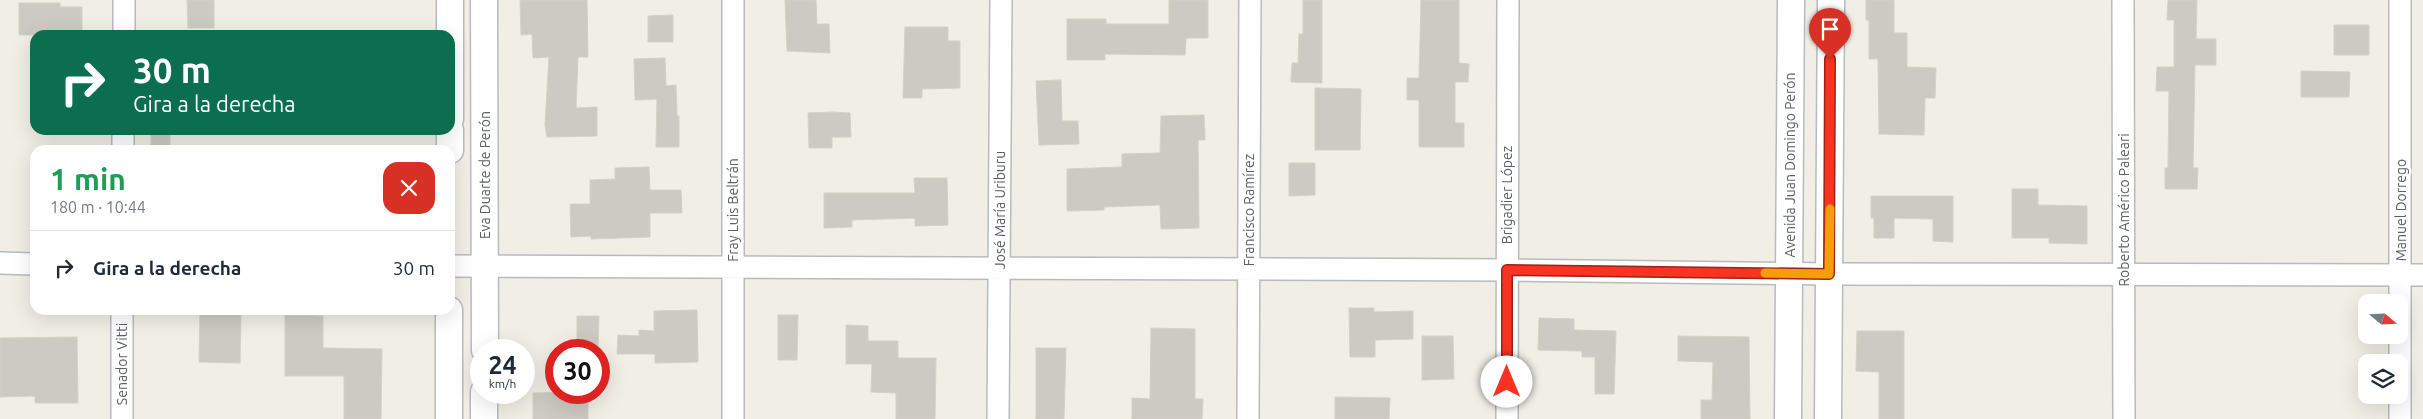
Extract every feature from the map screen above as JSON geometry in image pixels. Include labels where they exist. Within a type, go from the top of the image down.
[{"type":"street","points":[[124,0],[124,30]]},
{"type":"street","points":[[450,0],[450,30]]},
{"type":"street","name":"Eva Duarte de Perón","points":[[484,0],[485,339]]},
{"type":"street","name":"Fray Luis Beltrán","points":[[732,419],[733,0]]},
{"type":"street","name":"José María Uriburu","points":[[998,419],[1001,0]]},
{"type":"street","name":"Francisco Ramírez","points":[[1248,419],[1250,0]]},
{"type":"street","name":"Brigadier López","points":[[1507,419],[1508,0]]},
{"type":"street","name":"Avenida Juan Domingo Perón","points":[[1788,419],[1791,0]]},
{"type":"street","points":[[1828,419],[1831,0]]},
{"type":"street","name":"Roberto Américo Paleari","points":[[2124,0],[2124,419]]},
{"type":"street","name":"Manuel Dorrego","points":[[2400,0],[2400,419]]},
{"type":"street","points":[[0,264],[30,264]]},
{"type":"street","points":[[455,266],[1507,270],[1789,274],[2124,273],[2423,275]]},
{"type":"street","name":"Senador Vitti","points":[[122,315],[122,419]]},
{"type":"street","points":[[449,315],[449,419]]},
{"type":"street","points":[[484,404],[484,419]]},
{"type":"building","points":[[187,0],[214,0],[214,28],[188,28]]},
{"type":"building","points":[[520,0],[587,0],[588,57],[578,57],[576,108],[597,107],[597,136],[547,137],[545,125],[549,57],[533,58],[532,34],[521,35]]},
{"type":"building","points":[[785,0],[816,0],[817,24],[829,24],[830,53],[787,51]]},
{"type":"building","points":[[1169,0],[1208,0],[1208,38],[1186,38],[1185,55],[1105,54],[1105,60],[1067,60],[1067,19],[1106,19],[1106,24],[1169,24]]},
{"type":"building","points":[[1303,0],[1322,0],[1322,83],[1291,82],[1292,63],[1298,63],[1299,34],[1303,34]]},
{"type":"building","points":[[1421,0],[1459,0],[1459,63],[1469,64],[1468,82],[1455,82],[1455,123],[1464,123],[1464,147],[1419,147],[1419,100],[1407,100],[1407,78],[1419,78]]},
{"type":"building","points":[[1866,0],[1894,0],[1894,33],[1907,33],[1907,67],[1936,68],[1935,98],[1925,98],[1924,135],[1879,134],[1878,59],[1869,59],[1869,20],[1866,20]]},
{"type":"building","points":[[2168,0],[2197,0],[2196,39],[2216,39],[2216,65],[2195,65],[2193,168],[2198,168],[2197,189],[2165,189],[2165,168],[2168,168],[2169,91],[2156,91],[2157,67],[2174,67],[2174,20],[2167,20]]},
{"type":"building","points":[[19,3],[60,3],[60,7],[82,7],[82,30],[30,30],[30,35],[19,35]]},
{"type":"building","points":[[673,15],[673,42],[648,42],[648,16]]},
{"type":"building","points":[[2334,25],[2369,25],[2369,55],[2334,55]]},
{"type":"building","points":[[905,27],[948,27],[948,41],[960,41],[960,88],[922,89],[922,98],[903,98]]},
{"type":"building","points":[[665,58],[666,86],[676,85],[679,147],[656,147],[657,99],[635,100],[634,59]]},
{"type":"building","points":[[2301,71],[2350,72],[2349,97],[2301,97]]},
{"type":"building","points":[[1061,80],[1062,121],[1078,121],[1079,144],[1039,145],[1036,81]]},
{"type":"building","points":[[1315,88],[1361,89],[1360,150],[1315,150]]},
{"type":"building","points":[[808,113],[850,113],[851,137],[832,137],[832,148],[809,148]]},
{"type":"building","points":[[1204,115],[1205,140],[1198,140],[1199,228],[1161,229],[1160,205],[1104,207],[1104,210],[1067,211],[1067,169],[1122,167],[1122,154],[1160,153],[1161,116]]},
{"type":"building","points":[[151,135],[170,135],[170,145],[151,145]]},
{"type":"building","points":[[1289,163],[1315,163],[1315,195],[1289,196]]},
{"type":"building","points":[[649,167],[650,190],[681,190],[682,213],[650,213],[650,237],[591,239],[591,236],[571,237],[570,204],[590,204],[590,180],[615,179],[615,168]]},
{"type":"building","points":[[914,178],[947,178],[948,225],[915,226],[915,218],[852,220],[852,227],[824,228],[824,193],[915,193]]},
{"type":"building","points":[[2012,189],[2038,189],[2038,205],[2087,206],[2087,244],[2049,243],[2049,238],[2012,238]]},
{"type":"building","points":[[1871,196],[1953,196],[1953,242],[1933,241],[1933,219],[1894,218],[1894,238],[1874,238],[1874,218],[1871,218]]},
{"type":"building","points":[[1349,308],[1374,308],[1374,312],[1413,311],[1413,339],[1375,340],[1375,357],[1350,357]]},
{"type":"building","points":[[697,310],[698,362],[655,363],[655,354],[617,354],[618,335],[639,336],[639,330],[654,331],[654,311]]},
{"type":"building","points":[[200,315],[241,315],[240,363],[199,362]]},
{"type":"building","points":[[285,315],[323,316],[323,348],[382,349],[381,419],[344,419],[344,376],[285,376]]},
{"type":"building","points":[[778,315],[798,315],[797,360],[778,360]]},
{"type":"building","points":[[577,316],[599,316],[598,339],[577,339]]},
{"type":"building","points":[[1539,318],[1574,319],[1574,330],[1616,331],[1614,394],[1595,394],[1595,357],[1582,357],[1582,351],[1538,350]]},
{"type":"building","points":[[846,325],[868,326],[868,341],[898,341],[898,358],[936,358],[935,419],[896,419],[896,393],[871,392],[872,364],[846,364]]},
{"type":"building","points":[[1151,328],[1195,329],[1195,399],[1203,399],[1202,419],[1132,419],[1132,398],[1150,399]]},
{"type":"building","points":[[1857,331],[1904,331],[1904,419],[1879,419],[1879,372],[1856,371]]},
{"type":"building","points":[[1422,336],[1453,336],[1454,379],[1422,380]]},
{"type":"building","points":[[1678,336],[1749,337],[1750,419],[1701,419],[1701,400],[1712,400],[1713,362],[1678,361]]},
{"type":"building","points":[[77,337],[78,403],[35,403],[35,396],[0,397],[0,338]]},
{"type":"building","points":[[1036,348],[1066,348],[1064,419],[1036,419]]},
{"type":"building","points":[[535,393],[545,393],[545,404],[588,404],[588,419],[533,419]]},
{"type":"building","points":[[1335,397],[1390,398],[1389,419],[1335,419]]},
{"type":"slow traffic","points":[[1765,273],[1829,274],[1830,209]]},
{"type":"route","points":[[1507,382],[1507,270],[1829,274],[1830,59]]}]
